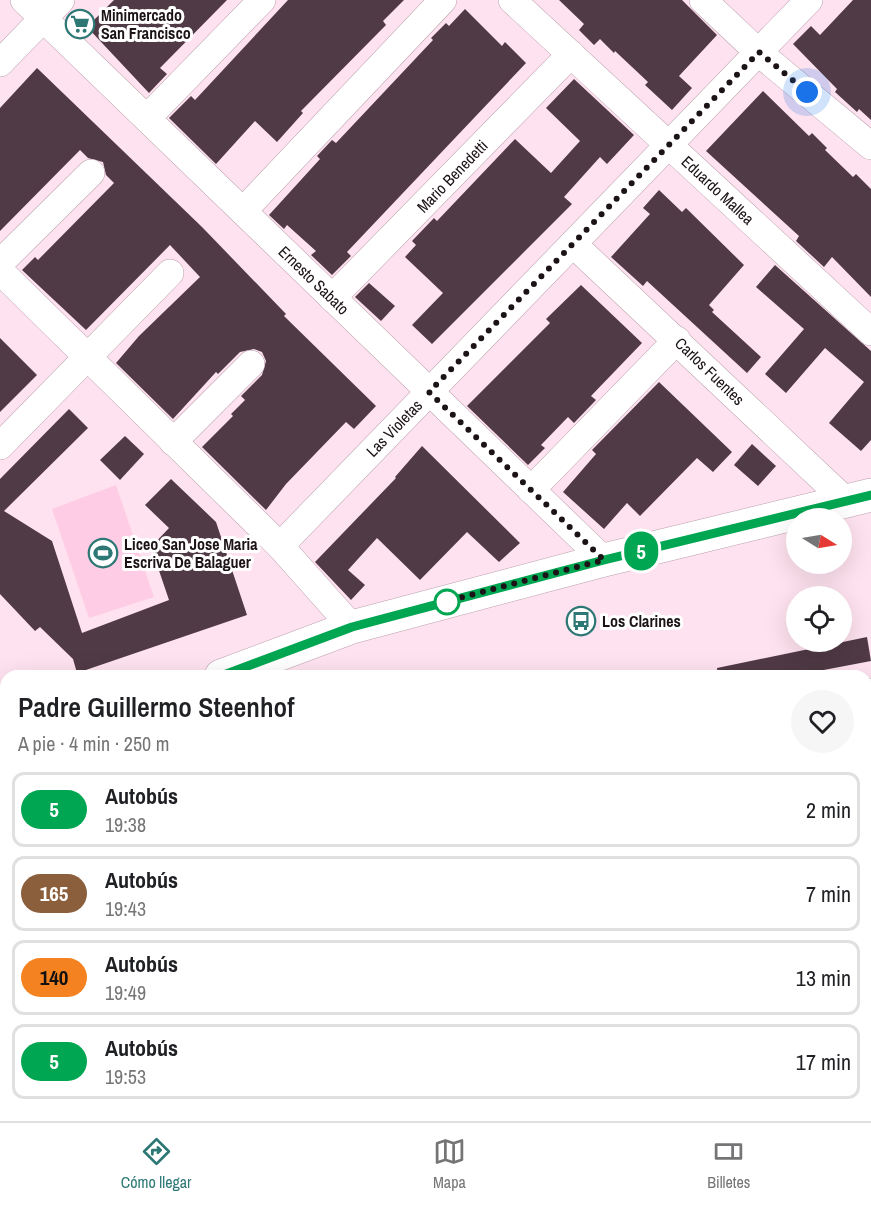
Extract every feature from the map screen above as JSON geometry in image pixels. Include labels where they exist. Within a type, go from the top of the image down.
[{"type":"main road","points":[[237,670],[352,627],[604,560],[858,498]]},
{"type":"street","points":[[147,118],[262,0]]},
{"type":"street","points":[[243,211],[443,0]]},
{"type":"street","name":"Eduardo Mallea","points":[[512,0],[870,327]]},
{"type":"street","points":[[703,0],[759,52],[871,146]]},
{"type":"street","name":"Las Violetas","points":[[280,546],[809,0]]},
{"type":"street","points":[[0,63],[43,6]]},
{"type":"street","name":"Ernesto Sabato","points":[[43,6],[147,118],[604,560]]},
{"type":"street","name":"Mario Benedetti","points":[[332,298],[571,54]]},
{"type":"street","points":[[0,263],[91,174]]},
{"type":"street","name":"Carlos Fuentes","points":[[573,243],[677,340],[858,498]]},
{"type":"street","points":[[0,272],[280,546],[352,627]]},
{"type":"street","points":[[0,446],[170,273]]},
{"type":"street","points":[[531,490],[677,340]]},
{"type":"street","points":[[173,442],[251,364]]},
{"type":"green space","name":"Liceo San Jose Maria Escriva De Balaguer","points":[[116,485],[154,597],[89,618],[52,509]]},
{"type":"building","points":[[114,0],[227,0],[160,68],[167,74],[149,93],[87,27]]},
{"type":"building","points":[[288,0],[404,0],[383,21],[386,25],[301,111],[303,113],[277,142],[255,121],[216,164],[169,118],[191,96],[195,100]]},
{"type":"building","points":[[559,0],[682,0],[717,35],[679,76],[692,88],[672,110],[645,85],[648,82],[615,51],[614,53],[600,39],[594,45],[579,30],[584,24]]},
{"type":"building","points":[[853,0],[871,0],[871,120],[859,109],[857,112],[835,92],[837,89],[793,44],[811,26],[820,35]]},
{"type":"building","points":[[465,9],[502,46],[505,42],[526,63],[347,252],[351,256],[332,275],[311,255],[316,251],[287,225],[284,229],[269,215],[320,159],[317,156],[332,140],[336,143],[433,40],[431,38],[446,23],[449,26]]},
{"type":"building","points":[[37,68],[202,227],[286,314],[284,316],[376,406],[354,429],[346,422],[286,484],[266,510],[202,447],[233,416],[231,414],[245,400],[241,396],[262,375],[266,361],[262,352],[254,349],[240,352],[218,374],[216,372],[173,419],[116,363],[139,336],[200,277],[170,245],[86,330],[22,270],[35,257],[38,260],[114,183],[106,175],[103,162],[88,158],[80,150],[0,231],[0,108]]},
{"type":"building","points":[[574,79],[634,135],[607,164],[600,157],[564,197],[572,204],[432,344],[412,325],[443,293],[405,257],[416,245],[412,241],[434,218],[437,221],[515,139],[551,173],[580,141],[546,108]]},
{"type":"building","points":[[763,91],[809,136],[812,133],[827,148],[825,150],[853,177],[856,174],[871,189],[871,297],[832,257],[824,267],[796,241],[799,236],[706,151]]},
{"type":"building","points":[[659,190],[682,212],[686,208],[744,265],[709,305],[714,310],[712,312],[761,357],[747,373],[647,281],[643,286],[611,257],[650,214],[643,208]]},
{"type":"building","points":[[775,265],[871,351],[871,440],[861,451],[829,423],[864,382],[825,348],[786,393],[765,374],[804,329],[756,287]]},
{"type":"building","points":[[369,283],[395,306],[381,321],[355,297]]},
{"type":"building","points":[[581,285],[642,343],[591,396],[596,400],[574,423],[568,417],[541,445],[545,448],[528,465],[467,406],[550,323],[546,319]]},
{"type":"building","points":[[0,338],[37,375],[0,412]]},
{"type":"building","points":[[659,382],[732,452],[713,472],[697,458],[640,516],[627,503],[604,529],[563,492],[596,454],[592,450]]},
{"type":"building","points":[[69,409],[88,428],[4,511],[52,541],[82,633],[169,600],[151,547],[169,528],[145,505],[171,479],[216,522],[247,615],[86,670],[76,670],[73,659],[40,627],[35,631],[0,594],[0,479]]},
{"type":"building","points":[[125,436],[144,454],[120,480],[100,460]]},
{"type":"building","points":[[752,444],[776,466],[758,486],[734,465]]},
{"type":"building","points":[[422,446],[520,543],[499,562],[467,532],[420,580],[377,538],[348,570],[365,585],[351,600],[315,562],[396,478]]},
{"type":"building","points":[[867,637],[871,661],[824,670],[717,670],[717,668],[794,652],[852,652],[852,640]]},
{"type":"bus line","name":"5","points":[[237,670],[352,627],[604,560],[871,495]]},
{"type":"place","name":"Minimercado San Francisco","points":[[80,24]]},
{"type":"place","name":"Liceo San Jose Maria Escriva De Balaguer","points":[[103,553]]},
{"type":"place","name":"Los Clarines","points":[[581,621]]},
{"type":"route","points":[[447,602],[444,602],[604,560],[429,392],[759,52],[807,92]]}]
